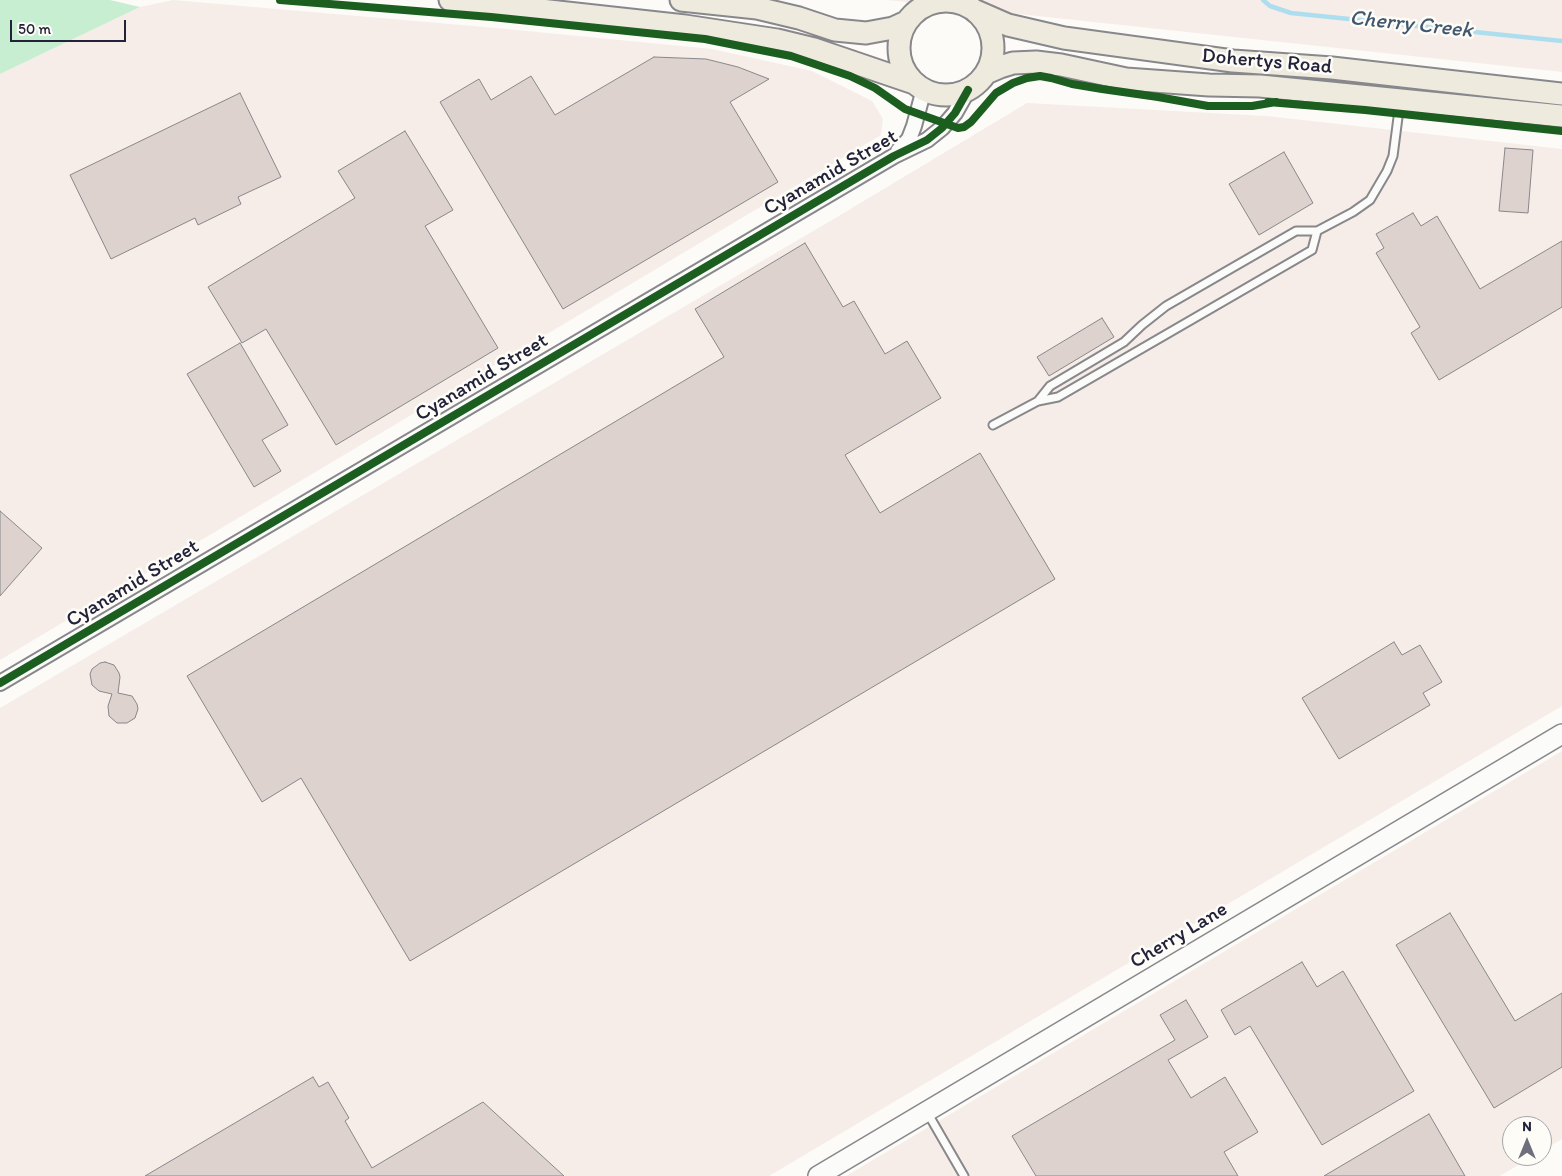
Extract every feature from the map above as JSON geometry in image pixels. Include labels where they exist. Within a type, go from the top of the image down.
[{"type":"main road","points":[[450,0],[685,26],[777,40],[814,49],[938,94],[953,95],[968,90],[978,83],[986,74],[992,61],[991,34],[986,22],[965,4],[939,1],[926,5],[915,12],[906,22],[898,47],[900,60],[905,72],[919,86]]},
{"type":"main road","points":[[681,0],[756,8],[799,18],[835,30],[866,33],[893,28],[906,22]]},
{"type":"main road","name":"Dohertys Road","points":[[976,12],[1008,25],[1073,39],[1233,60],[1332,68],[1562,94]]},
{"type":"main road","name":"Dohertys Road","points":[[986,74],[1013,63],[1036,62],[1061,65],[1126,79],[1208,85],[1260,86],[1562,116]]},
{"type":"street","name":"Cyanamid Street","points":[[894,156],[908,138],[918,114],[919,86]]},
{"type":"street","name":"Cyanamid Street","points":[[0,683],[894,156],[927,140],[942,128],[955,113],[968,90]]},
{"type":"street","name":"Cherry Lane","points":[[818,1176],[1562,734]]},
{"type":"lane","points":[[1038,401],[1050,386],[1124,342],[1166,306],[1296,231],[1317,231],[1353,212],[1370,200],[1388,171],[1393,156],[1400,100]]},
{"type":"lane","points":[[993,425],[1038,401],[1058,397],[1312,250],[1317,231]]},
{"type":"lane","points":[[927,1112],[964,1176]]},
{"type":"shaded area","points":[[173,0],[712,49],[812,71],[872,101],[883,119],[881,135],[0,660],[0,74],[140,7]]},
{"type":"shaded area","points":[[887,0],[1562,0],[1562,72]]},
{"type":"shaded area","points":[[1027,103],[1267,116],[1562,149],[1562,706],[769,1176],[0,1176],[0,708],[837,217]]},
{"type":"shaded area","points":[[1562,751],[1562,1139],[1552,1145],[1552,1116],[1502,1116],[1502,1166],[1516,1166],[1500,1176],[846,1176]]},
{"type":"green space","points":[[0,0],[110,0],[140,7],[0,74]]},
{"type":"building","points":[[654,57],[706,59],[738,67],[769,79],[730,102],[778,182],[563,309],[440,102],[479,79],[491,100],[531,76],[555,115]]},
{"type":"building","points":[[240,93],[281,177],[238,197],[241,204],[198,225],[195,218],[111,259],[70,175]]},
{"type":"building","points":[[405,131],[453,210],[425,226],[498,348],[336,445],[266,329],[242,343],[208,287],[355,198],[338,171]]},
{"type":"building","points":[[1505,148],[1533,150],[1528,213],[1499,211]]},
{"type":"building","points":[[1284,152],[1313,203],[1259,235],[1229,184]]},
{"type":"building","points":[[1413,213],[1421,226],[1437,216],[1480,289],[1562,241],[1562,307],[1439,380],[1411,333],[1420,327],[1376,253],[1384,248],[1376,234]]},
{"type":"building","points":[[805,243],[843,307],[854,301],[885,354],[907,341],[941,398],[845,455],[880,513],[980,453],[1055,579],[410,961],[301,778],[262,802],[187,676],[724,357],[695,309]]},
{"type":"building","points":[[1102,318],[1114,337],[1049,376],[1037,357]]},
{"type":"building","points":[[240,343],[288,425],[262,440],[281,471],[254,487],[187,374]]},
{"type":"building","points":[[0,511],[42,548],[0,596]]},
{"type":"building","points":[[1394,642],[1402,655],[1420,645],[1442,682],[1423,693],[1430,705],[1339,759],[1302,698]]},
{"type":"building","points":[[105,662],[114,665],[119,673],[118,693],[132,696],[137,704],[138,709],[135,718],[127,723],[117,723],[109,716],[108,706],[112,694],[99,691],[92,685],[90,674],[92,669]]},
{"type":"building","points":[[1450,913],[1515,1021],[1562,993],[1562,1067],[1494,1108],[1396,945]]},
{"type":"building","points":[[1302,962],[1317,987],[1343,971],[1414,1091],[1322,1145],[1250,1026],[1235,1035],[1221,1010]]},
{"type":"building","points":[[1186,1000],[1208,1037],[1168,1060],[1191,1098],[1225,1077],[1258,1132],[1224,1152],[1238,1176],[1036,1176],[1012,1136],[1175,1040],[1160,1015]]},
{"type":"building","points":[[313,1077],[319,1087],[328,1082],[349,1118],[345,1121],[372,1168],[483,1102],[564,1176],[145,1176]]},
{"type":"building","points":[[1429,1114],[1465,1176],[1324,1176]]},
{"type":"waterway","name":"Cherry Creek","points":[[1263,0],[1270,6],[1291,13],[1562,41]]},
{"type":"cycle path","points":[[280,0],[491,17],[705,39],[791,56],[850,76],[875,88],[905,109],[958,128],[964,127],[971,122],[996,93],[1013,83],[1040,76],[1072,84],[1208,106],[1252,106],[1276,102]]},
{"type":"cycle path","points":[[0,683],[894,156],[927,140],[942,128],[955,113],[968,90]]},
{"type":"cycle path","points":[[1268,102],[1365,110],[1562,131]]}]
